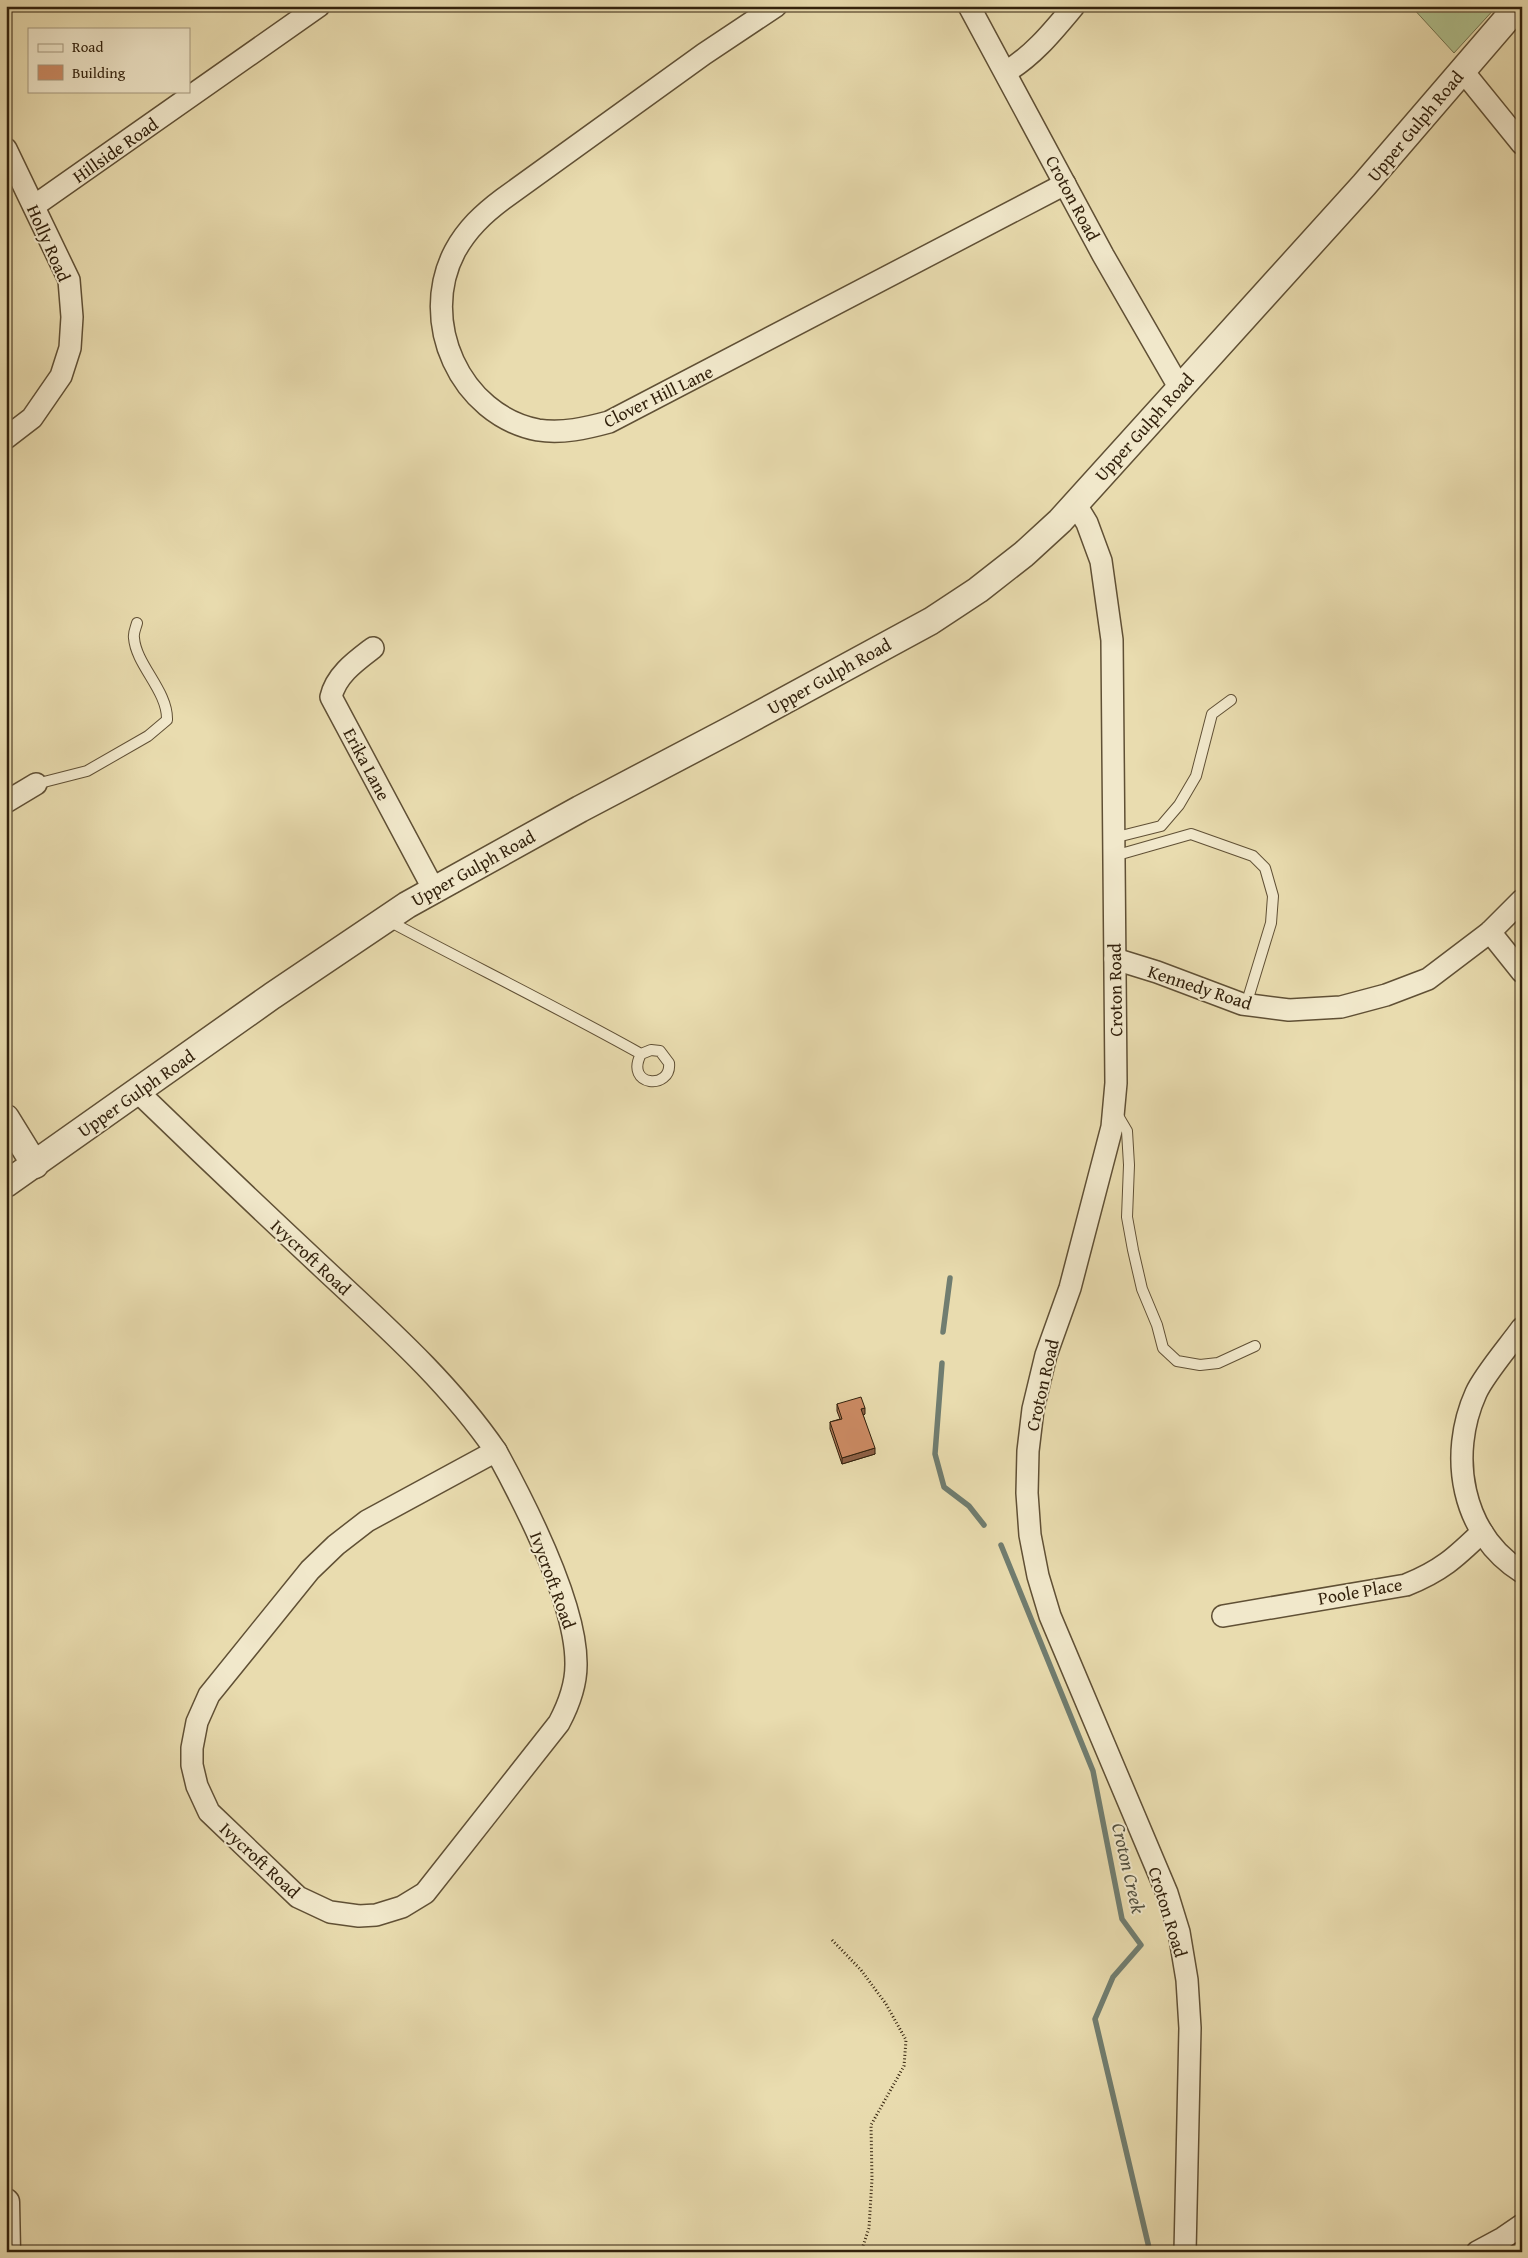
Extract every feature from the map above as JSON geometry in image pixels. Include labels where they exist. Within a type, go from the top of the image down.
[{"type":"street","name":"Clover Hill Lane","points":[[776,6],[704,54],[503,199],[482,215],[467,232],[454,252],[447,270],[442,292],[442,321],[452,362],[483,402],[519,424],[539,430],[572,430],[609,422],[1065,184]]},
{"type":"street","name":"Croton Road","points":[[969,6],[1103,255],[1180,387]]},
{"type":"street","points":[[1006,72],[1021,63],[1041,46],[1074,6]]},
{"type":"street","name":"Upper Gulph Road","points":[[6,1184],[272,996],[386,919],[580,808],[734,728],[931,621],[978,590],[1024,554],[1075,503],[1364,186],[1518,6]]},
{"type":"street","name":"Hillside Road","points":[[34,206],[307,10]]},
{"type":"street","points":[[1462,70],[1522,144]]},
{"type":"street","name":"Holly Road","points":[[6,149],[69,280],[72,317],[70,348],[61,376],[32,418],[6,438]]},
{"type":"street","name":"Croton Road","points":[[1075,503],[1087,523],[1101,561],[1112,640],[1116,1083],[1112,1127],[1070,1288],[1046,1354],[1033,1409],[1028,1450],[1027,1493],[1033,1551],[1050,1616],[1167,1893],[1179,1932],[1187,1980],[1190,2028],[1190,2250]]},
{"type":"street","name":"Erika Lane","points":[[373,648],[342,674],[332,689],[331,697],[434,890]]},
{"type":"street","points":[[6,802],[36,784]]},
{"type":"street","name":"Kennedy Road","points":[[1115,959],[1246,1005],[1289,1010],[1341,1007],[1386,995],[1428,979],[1490,932],[1522,900]]},
{"type":"street","points":[[1490,932],[1522,972]]},
{"type":"street","name":"Ivycroft Road","points":[[138,1092],[377,1318],[450,1390],[496,1451],[533,1525],[557,1582],[576,1645],[576,1667],[572,1690],[559,1723],[425,1893],[402,1907],[376,1915],[359,1916],[330,1912],[298,1897],[208,1812],[192,1765],[192,1748],[197,1722],[209,1695],[310,1570],[336,1544],[375,1516],[496,1451]]},
{"type":"street","points":[[6,1118],[35,1164]]},
{"type":"street","points":[[1522,1328],[1477,1391],[1467,1416],[1462,1440],[1461,1464],[1464,1489],[1471,1510],[1482,1532],[1496,1550],[1512,1566],[1522,1572]]},
{"type":"street","name":"Poole Place","points":[[1223,1616],[1406,1585],[1430,1575],[1450,1562],[1482,1532]]},
{"type":"street","points":[[6,2202],[7,2252]]},
{"type":"street","points":[[1477,2252],[1522,2225]]},
{"type":"lane","points":[[36,784],[87,771],[148,736],[167,720],[168,713],[134,638],[137,623]]},
{"type":"lane","points":[[1114,847],[1161,826],[1179,805],[1196,776],[1212,714],[1231,700]]},
{"type":"lane","points":[[1114,847],[1191,834],[1253,856],[1265,868],[1273,896],[1270,923],[1246,1005]]},
{"type":"lane","points":[[386,919],[480,970],[552,1004],[641,1054]]},
{"type":"lane","points":[[1114,1109],[1127,1131],[1129,1166],[1127,1217],[1132,1250],[1142,1289],[1157,1325],[1163,1348],[1177,1361],[1200,1365],[1218,1363],[1255,1346]]},
{"type":"path","points":[[832,1940],[861,1970],[886,2004],[906,2040],[904,2066],[871,2125],[872,2178],[869,2228],[861,2252]]},
{"type":"green space","points":[[1411,6],[1497,6],[1454,53]]},
{"type":"building","points":[[861,1397],[865,1408],[861,1409],[875,1448],[842,1458],[830,1422],[842,1419],[837,1404]]},
{"type":"waterway","name":"Croton Creek","points":[[943,1332],[950,1278]]},
{"type":"waterway","name":"Croton Creek","points":[[942,1363],[935,1454],[944,1487],[969,1506],[984,1525]]},
{"type":"waterway","name":"Croton Creek","points":[[1001,1545],[1093,1771],[1122,1919],[1141,1945],[1113,1977],[1095,2019],[1150,2252]]}]
